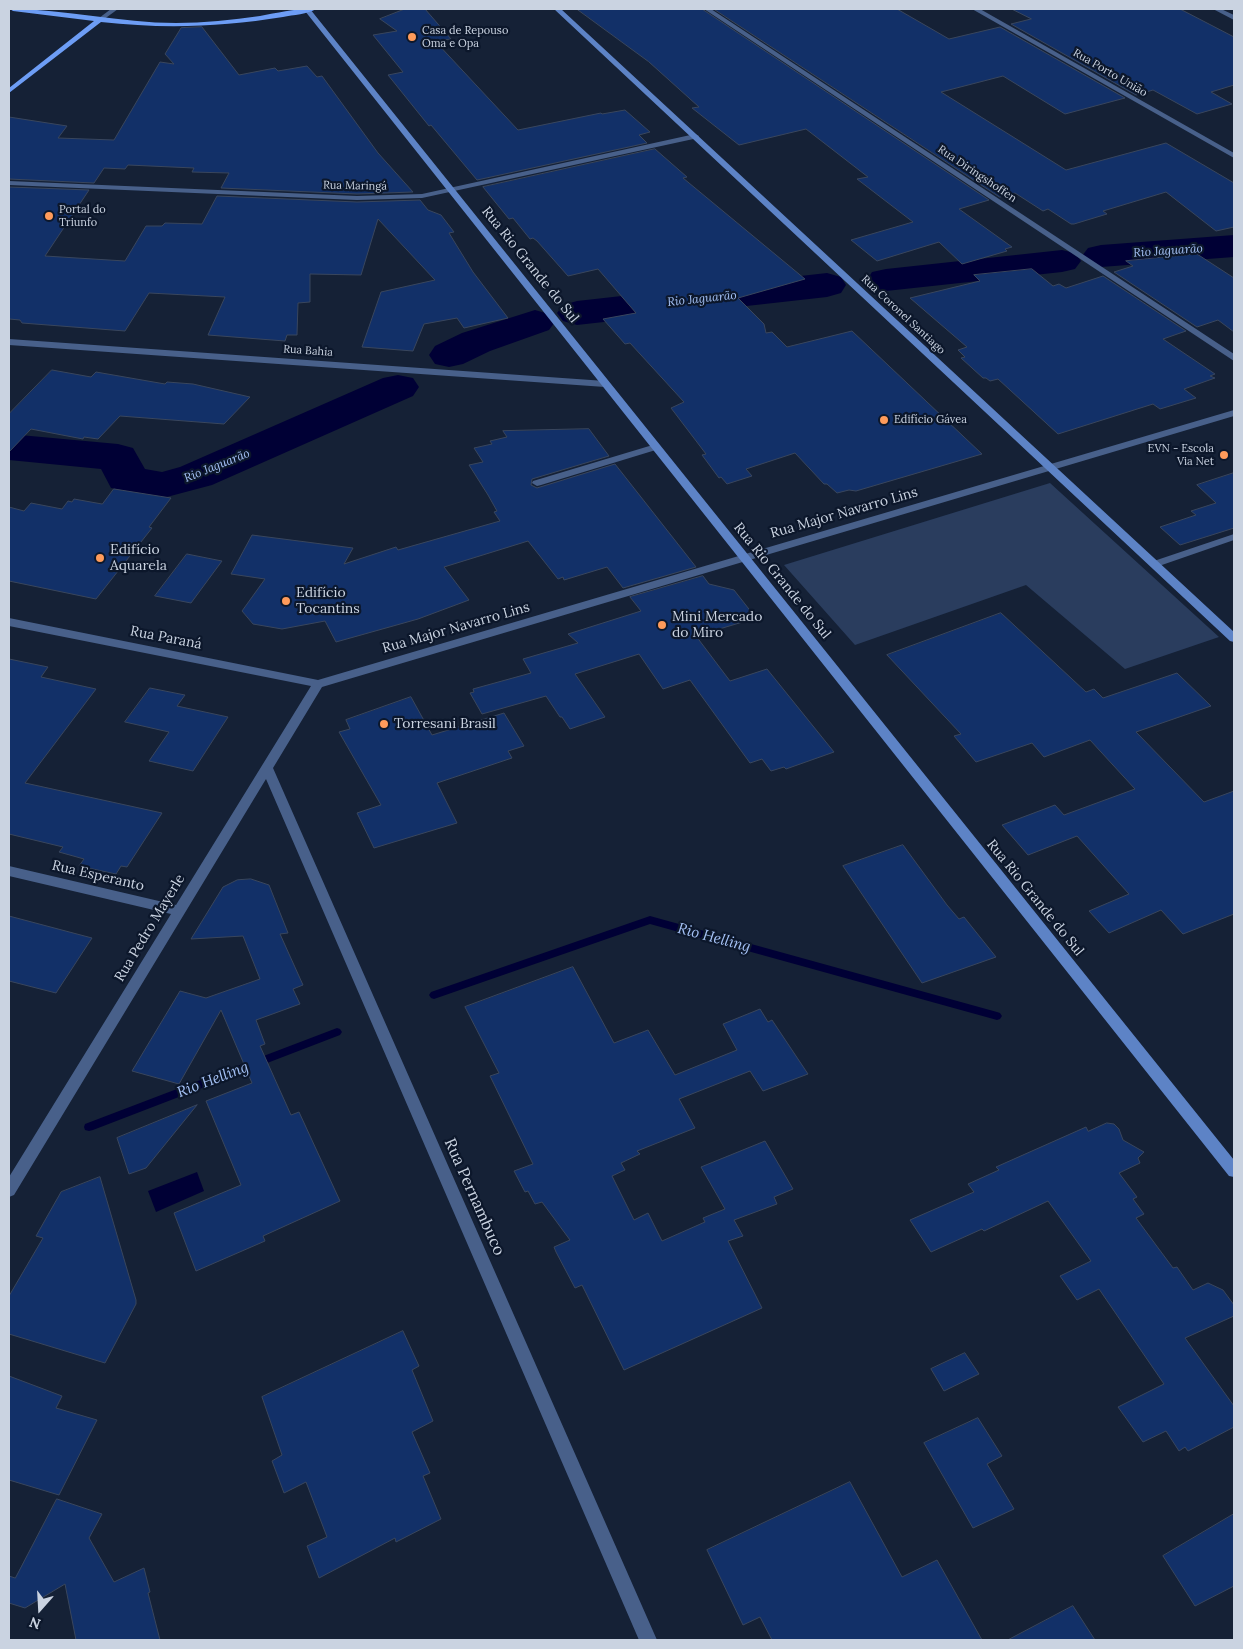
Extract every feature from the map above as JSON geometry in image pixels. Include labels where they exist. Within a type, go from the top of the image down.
[{"type":"main road","points":[[13,9],[134,23],[184,25],[242,21],[310,9]]},
{"type":"main road","name":"Rua Rio Grande do Sul","points":[[310,9],[451,191],[1234,1171]]},
{"type":"main road","name":"Rua Coronel Santiago","points":[[558,9],[1234,638]]},
{"type":"main road","points":[[9,91],[101,19]]},
{"type":"street","points":[[101,19],[115,9]]},
{"type":"street","name":"Rua Diringshoffen","points":[[707,9],[1234,358]]},
{"type":"street","name":"Rua Porto União","points":[[975,9],[1234,156]]},
{"type":"street","points":[[1216,9],[1234,18]]},
{"type":"street","name":"Rua Maringá","points":[[9,183],[357,198],[422,196],[694,136]]},
{"type":"street","name":"Rua Bahia","points":[[9,342],[605,384]]},
{"type":"street","name":"Rua Major Navarro Lins","points":[[318,684],[1234,413]]},
{"type":"street","points":[[538,483],[656,447]]},
{"type":"street","points":[[1155,564],[1234,538]]},
{"type":"street","name":"Rua Paraná","points":[[9,622],[318,684]]},
{"type":"street","name":"Rua Pedro Mayerle","points":[[9,1190],[14,1170],[180,910],[318,684]]},
{"type":"street","name":"Rua Pernambuco","points":[[267,768],[648,1640]]},
{"type":"street","name":"Rua Esperanto","points":[[9,870],[180,910]]},
{"type":"shaded area","points":[[1050,483],[1219,637],[1125,669],[1026,585],[855,645],[784,565]]},
{"type":"shaded area","points":[[197,1172],[204,1191],[156,1212],[148,1191]]},
{"type":"building","points":[[405,9],[425,9],[451,39],[435,41],[518,130],[625,110],[650,132],[639,135],[647,143],[477,180],[431,125],[429,126],[388,75],[403,72],[373,35],[397,31],[380,19]]},
{"type":"building","points":[[577,9],[702,9],[989,200],[959,209],[1012,247],[1005,249],[1007,251],[962,264],[939,242],[877,261],[851,240],[913,222],[857,179],[868,177],[806,129],[739,145],[692,108],[699,107],[649,62]]},
{"type":"building","points":[[714,9],[897,9],[949,39],[1000,27],[1125,98],[1065,114],[1003,76],[941,92],[1066,170],[1166,143],[1234,183],[1234,227],[1216,231],[1166,192],[1103,211],[1107,214],[1074,224],[1048,209],[1043,211],[1015,193],[1000,197]]},
{"type":"building","points":[[1012,9],[1180,9],[1234,37],[1234,85],[1211,92],[1232,104],[1197,114],[1153,90],[1136,95],[1011,24],[1031,19]]},
{"type":"building","points":[[202,27],[239,75],[275,68],[278,71],[307,66],[317,77],[322,76],[378,153],[413,192],[357,194],[221,188],[229,173],[192,172],[194,168],[128,165],[125,169],[104,168],[94,183],[9,179],[9,117],[67,126],[58,138],[114,140],[160,62],[174,64],[165,54],[181,28]]},
{"type":"building","points":[[655,149],[687,177],[683,178],[805,279],[738,298],[764,324],[766,333],[772,332],[787,347],[852,331],[982,454],[856,491],[849,490],[837,493],[827,484],[824,484],[795,453],[746,469],[752,476],[727,484],[721,477],[719,478],[702,455],[706,454],[671,408],[684,402],[630,343],[625,344],[603,319],[636,313],[598,269],[568,276],[537,241],[533,238],[530,239],[513,218],[509,219],[483,187]]},
{"type":"building","points":[[9,187],[89,190],[45,256],[125,261],[146,226],[162,226],[165,223],[202,224],[217,196],[357,202],[420,200],[428,210],[441,215],[454,232],[449,233],[473,272],[508,318],[464,328],[457,318],[424,324],[413,351],[362,347],[381,292],[435,280],[378,219],[361,275],[310,274],[310,302],[298,303],[297,335],[287,335],[285,341],[208,335],[225,297],[149,293],[125,331],[22,323],[20,320],[9,319]]},
{"type":"building","points":[[1197,254],[1234,278],[1234,332],[1218,320],[1197,327],[1114,272],[1133,266],[1126,261]]},
{"type":"building","points":[[1032,269],[1053,286],[1059,284],[1066,288],[1103,276],[1186,331],[1163,339],[1215,374],[1210,376],[1215,378],[1184,389],[1196,398],[1160,409],[1153,404],[1058,434],[998,379],[990,381],[983,378],[961,358],[965,357],[958,350],[967,347],[910,298],[980,281],[974,275]]},
{"type":"building","points":[[52,370],[91,377],[96,372],[165,384],[167,382],[193,384],[250,397],[224,424],[120,416],[98,439],[84,437],[83,439],[31,429],[9,452],[9,414]]},
{"type":"building","points":[[589,429],[609,456],[532,479],[531,485],[537,488],[615,464],[696,567],[623,588],[607,567],[564,580],[563,577],[558,579],[528,541],[444,567],[469,600],[418,619],[336,642],[325,621],[282,629],[253,624],[242,611],[265,579],[231,574],[252,535],[353,548],[344,564],[396,547],[398,550],[500,521],[494,512],[497,511],[469,465],[483,462],[474,448],[492,444],[490,441],[507,437],[503,431]]},
{"type":"building","points":[[1234,473],[1234,528],[1180,545],[1160,527],[1196,515],[1191,511],[1216,503],[1197,485]]},
{"type":"building","points":[[114,489],[171,498],[149,527],[152,528],[96,599],[9,581],[9,507],[24,511],[31,503],[62,509],[68,501],[72,502],[74,499],[102,504]]},
{"type":"building","points":[[187,554],[222,561],[191,603],[155,596]]},
{"type":"building","points":[[703,576],[709,584],[734,590],[756,618],[696,636],[730,681],[767,669],[834,752],[786,769],[784,767],[771,771],[762,759],[750,763],[690,680],[663,689],[639,654],[575,674],[605,717],[570,729],[546,696],[482,714],[470,693],[474,692],[473,689],[531,673],[523,659],[578,643],[568,634],[641,611],[630,597]]},
{"type":"building","points":[[1001,613],[1086,692],[1094,689],[1103,698],[1177,673],[1211,706],[1136,732],[1204,802],[1234,791],[1234,914],[1183,934],[1161,910],[1109,933],[1089,911],[1129,894],[1077,836],[1028,855],[1002,825],[1055,805],[1064,815],[1135,789],[1090,740],[1044,757],[1032,743],[976,762],[954,736],[961,734],[887,655]]},
{"type":"building","points":[[9,659],[48,667],[41,677],[96,689],[25,783],[162,813],[127,867],[121,866],[116,874],[79,866],[84,859],[59,852],[63,847],[9,834]]},
{"type":"building","points":[[150,688],[185,695],[177,706],[228,717],[193,771],[149,761],[169,732],[125,722]]},
{"type":"building","points":[[411,697],[432,735],[504,713],[524,746],[508,751],[512,758],[437,783],[457,823],[374,848],[357,813],[381,805],[339,732],[350,729],[346,720]]},
{"type":"building","points":[[903,845],[947,905],[959,919],[964,917],[996,957],[922,983],[843,866]]},
{"type":"building","points":[[251,879],[269,885],[288,933],[280,934],[303,985],[293,989],[300,1004],[256,1020],[265,1044],[260,1046],[291,1115],[299,1112],[340,1201],[263,1236],[265,1241],[196,1271],[174,1213],[241,1185],[206,1101],[252,1083],[221,1010],[179,1084],[132,1071],[180,991],[206,998],[260,979],[243,936],[191,939],[223,887],[237,880]]},
{"type":"building","points":[[9,916],[92,938],[56,993],[9,981]]},
{"type":"building","points":[[573,967],[614,1043],[648,1030],[675,1075],[737,1050],[723,1024],[760,1009],[768,1022],[772,1020],[808,1074],[763,1091],[750,1071],[679,1099],[695,1128],[637,1151],[640,1154],[621,1163],[625,1170],[612,1176],[634,1220],[648,1213],[662,1241],[705,1222],[703,1218],[725,1209],[701,1167],[765,1141],[793,1189],[774,1197],[777,1204],[734,1220],[743,1236],[728,1241],[762,1308],[624,1370],[582,1285],[575,1288],[556,1252],[554,1247],[570,1240],[542,1202],[535,1204],[528,1191],[525,1192],[514,1171],[533,1164],[490,1076],[499,1073],[465,1007]]},
{"type":"building","points":[[197,1105],[146,1168],[129,1174],[117,1138]]},
{"type":"building","points":[[1107,1123],[1114,1124],[1119,1129],[1123,1140],[1144,1152],[1138,1158],[1140,1163],[1119,1173],[1137,1197],[1133,1199],[1144,1214],[1136,1218],[1173,1268],[1177,1267],[1193,1290],[1208,1283],[1223,1290],[1234,1305],[1234,1316],[1185,1338],[1234,1406],[1234,1427],[1188,1451],[1185,1447],[1179,1451],[1166,1431],[1143,1442],[1118,1407],[1164,1384],[1099,1289],[1077,1300],[1060,1276],[1091,1261],[1048,1201],[984,1231],[982,1229],[931,1252],[910,1220],[974,1192],[968,1184],[999,1170],[996,1167],[1086,1127],[1088,1131]]},
{"type":"building","points":[[100,1177],[136,1300],[136,1304],[105,1363],[9,1334],[9,1296],[43,1238],[36,1236],[61,1192]]},
{"type":"building","points":[[403,1331],[419,1366],[412,1370],[433,1421],[412,1432],[430,1473],[423,1476],[441,1519],[396,1542],[395,1538],[319,1578],[307,1546],[327,1537],[306,1482],[284,1493],[272,1461],[282,1455],[262,1397]]},
{"type":"building","points":[[965,1353],[979,1374],[944,1391],[931,1369]]},
{"type":"building","points":[[9,1376],[62,1396],[56,1408],[97,1420],[59,1495],[9,1480]]},
{"type":"building","points":[[978,1418],[1002,1456],[987,1464],[1014,1509],[973,1528],[924,1443]]},
{"type":"building","points":[[850,1482],[902,1577],[937,1560],[982,1640],[772,1640],[760,1617],[743,1625],[707,1550]]},
{"type":"building","points":[[57,1499],[102,1514],[89,1538],[114,1582],[144,1568],[150,1592],[148,1593],[160,1640],[76,1640],[65,1584],[25,1608],[9,1603],[9,1576],[15,1578]]},
{"type":"building","points":[[1234,1514],[1234,1586],[1195,1606],[1163,1556]]},
{"type":"building","points":[[1073,1606],[1095,1640],[1008,1640]]},
{"type":"waterway","name":"Rio Jaguarão","points":[[1101,256],[1234,246]]},
{"type":"waterway","name":"Rio Jaguarão","points":[[886,280],[1062,261]]},
{"type":"waterway","name":"Rio Jaguarão","points":[[577,313],[827,285]]},
{"type":"waterway","name":"Rio Jaguarão","points":[[449,355],[476,342],[535,322]]},
{"type":"waterway","name":"Rio Jaguarão","points":[[9,447],[118,457],[127,479],[163,485],[196,476],[398,387]]},
{"type":"waterway","name":"Rio Helling","points":[[434,995],[650,920],[997,1016]]},
{"type":"waterway","name":"Rio Helling","points":[[89,1127],[337,1032]]},
{"type":"place","name":"Casa de Repouso Oma e Opa","points":[[412,37]]},
{"type":"place","name":"Portal do Triunfo","points":[[49,216]]},
{"type":"place","name":"Edifício Gávea","points":[[884,420]]},
{"type":"place","name":"EVN - Escola Via Net","points":[[1224,455]]},
{"type":"place","name":"Edifício Aquarela","points":[[100,558]]},
{"type":"place","name":"Edifício Tocantins","points":[[286,601]]},
{"type":"place","name":"Mini Mercado do Miro","points":[[662,625]]},
{"type":"place","name":"Torresani Brasil","points":[[384,724]]}]
